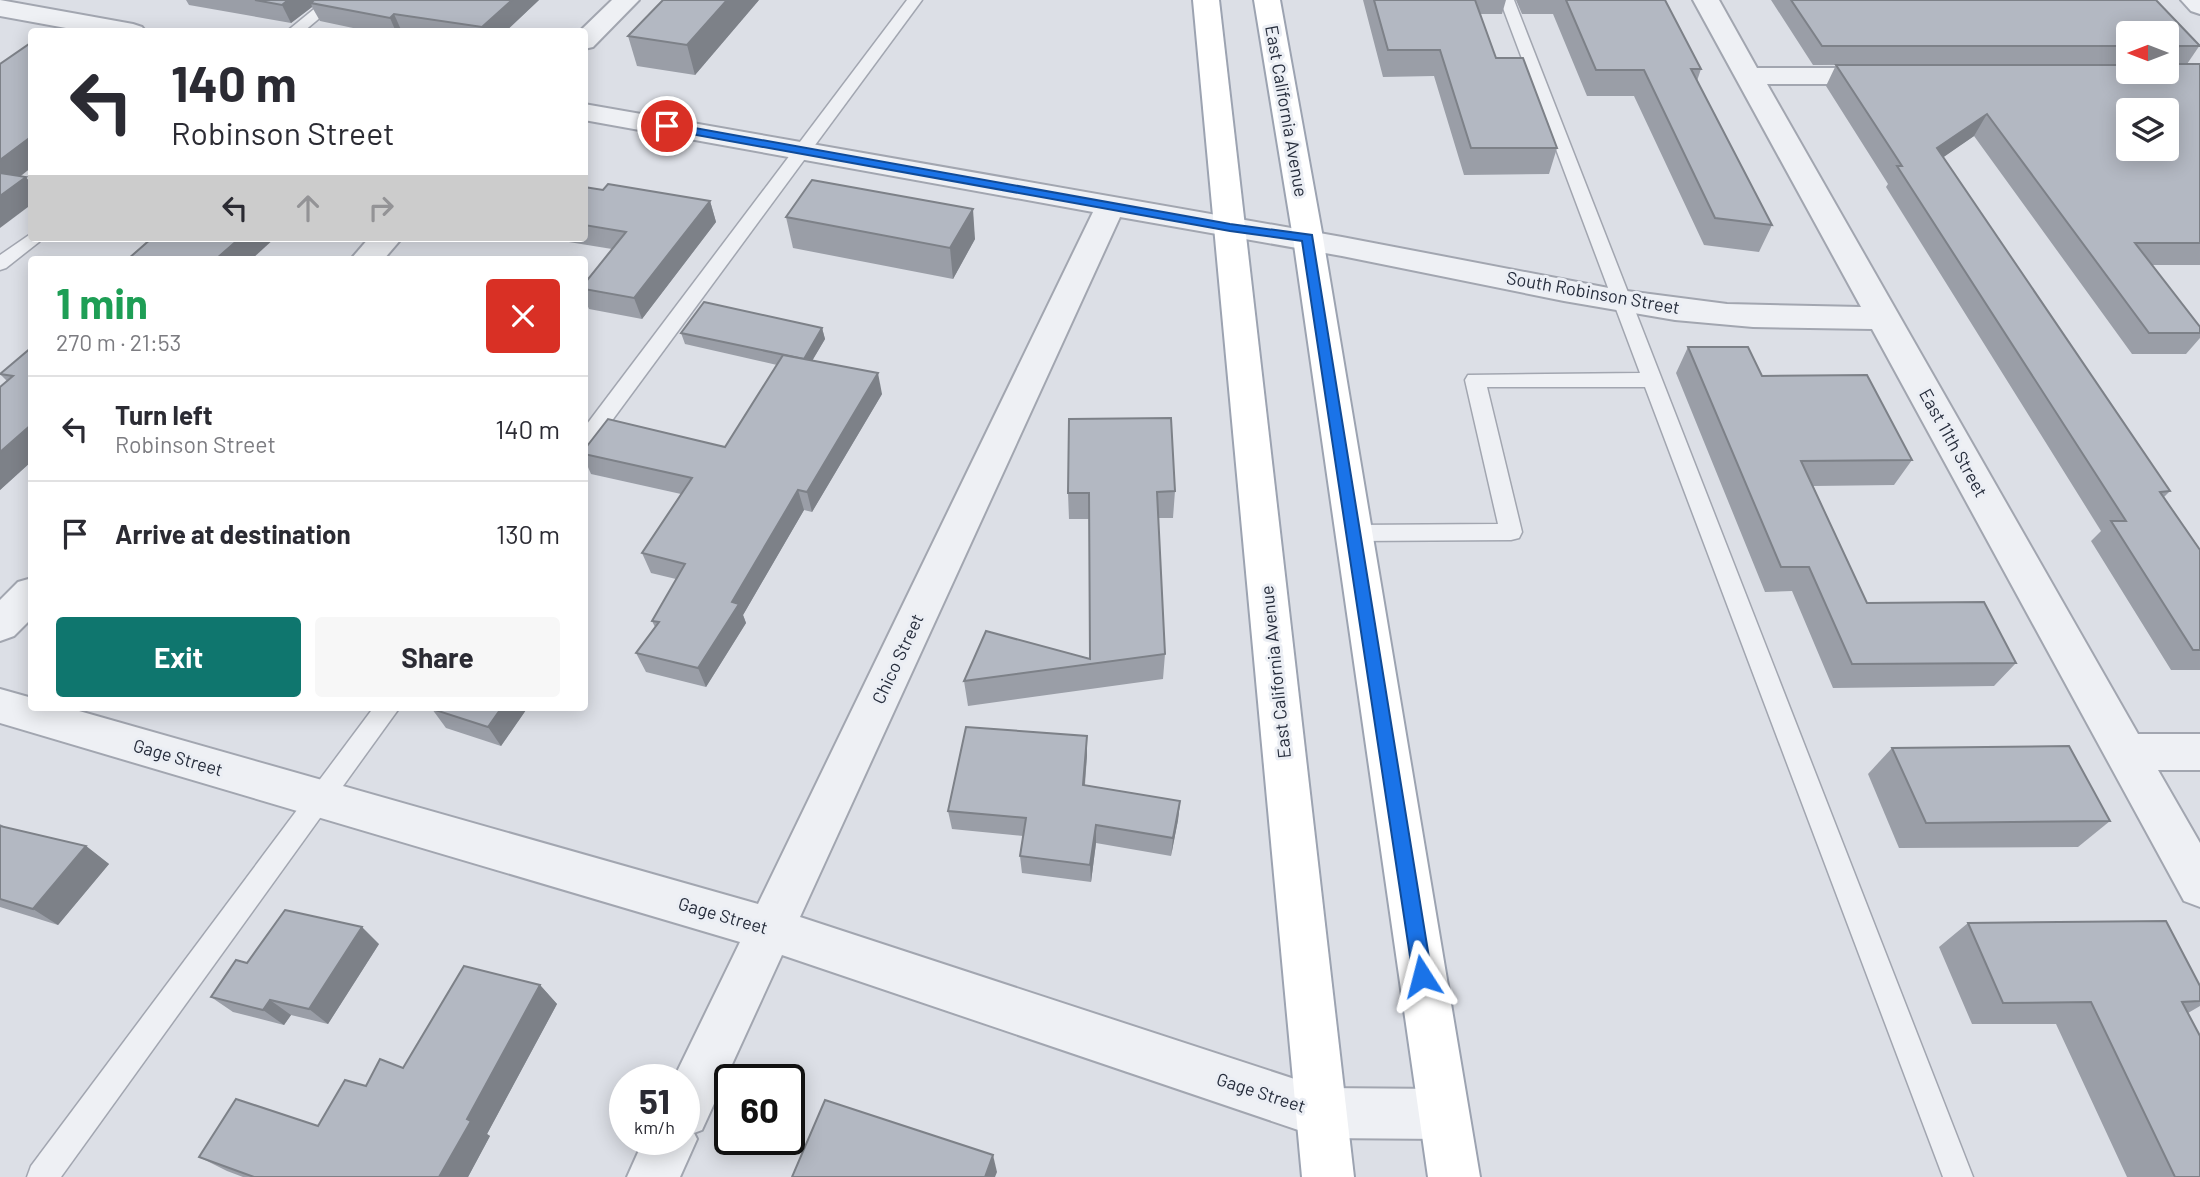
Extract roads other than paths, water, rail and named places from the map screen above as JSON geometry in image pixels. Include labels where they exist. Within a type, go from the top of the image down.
[{"type":"main road","name":"East California Avenue","points":[[1206,0],[1328,1177]]},
{"type":"main road","name":"East California Avenue","points":[[1267,0],[1308,238],[1454,1177]]},
{"type":"street","points":[[588,37],[626,0]]},
{"type":"street","name":"East 11th Street","points":[[1706,0],[2200,886]]},
{"type":"street","points":[[2194,0],[2200,6]]},
{"type":"street","points":[[0,29],[23,7],[115,28]]},
{"type":"street","points":[[1748,76],[1912,76]]},
{"type":"street","name":"South Robinson Street","points":[[588,113],[1230,228],[1308,238],[1623,301],[1756,317],[1883,318]]},
{"type":"street","name":"Chico Street","points":[[700,1078],[1111,205]]},
{"type":"street","points":[[369,256],[383,242]]},
{"type":"street","points":[[0,625],[28,597]]},
{"type":"street","name":"Gage Street","points":[[0,706],[770,929],[1322,1113],[1444,1114]]},
{"type":"street","points":[[2125,752],[2200,752]]},
{"type":"street","points":[[653,1177],[663,1155]]},
{"type":"lane","points":[[298,28],[334,0]]},
{"type":"lane","points":[[588,439],[915,0]]},
{"type":"lane","points":[[1507,0],[1958,1177]]},
{"type":"lane","points":[[0,264],[28,242]]},
{"type":"lane","points":[[1354,533],[1511,533],[1475,380],[1653,380]]},
{"type":"lane","points":[[42,1177],[385,711]]}]
